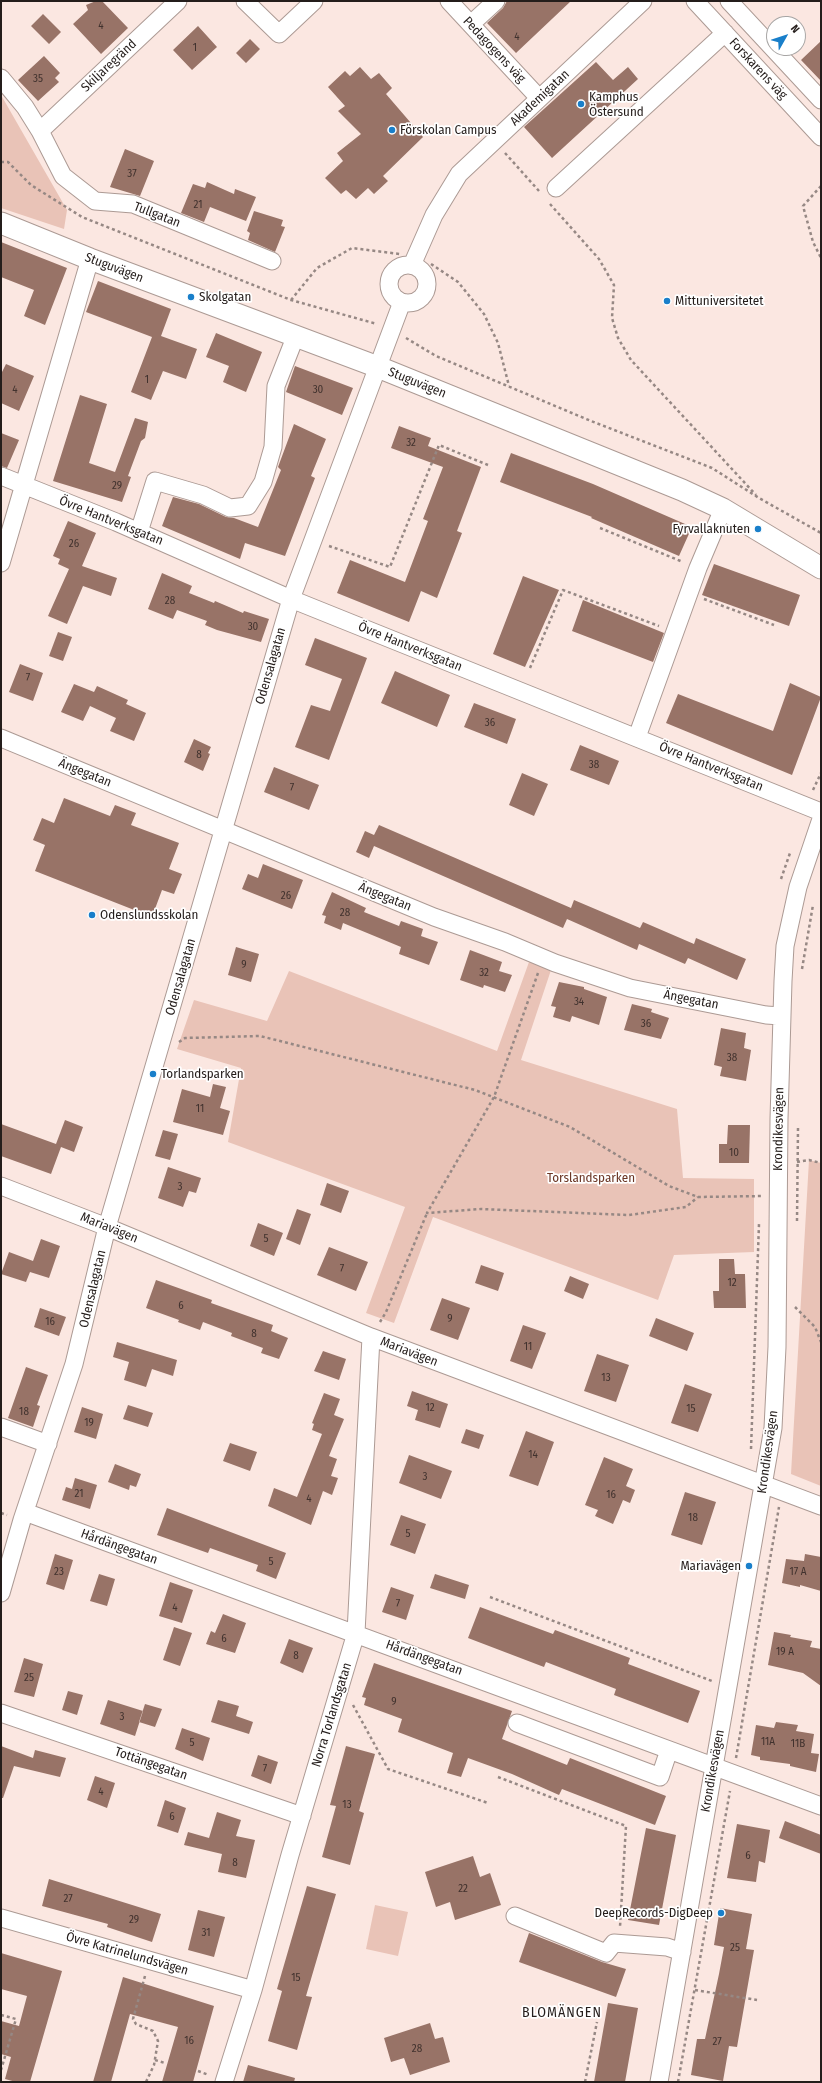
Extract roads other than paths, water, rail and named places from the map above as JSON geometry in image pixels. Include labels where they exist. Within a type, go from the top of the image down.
[{"type":"main road","name":"Stuguvägen","points":[[1,223],[90,259],[378,367],[682,490],[723,509],[821,568]]},
{"type":"street","name":"Skiljaregränd","points":[[40,131],[178,1]]},
{"type":"street","points":[[246,1],[279,34],[314,1]]},
{"type":"street","name":"Pedagogens väg","points":[[449,1],[539,98]]},
{"type":"street","points":[[471,24],[496,1]]},
{"type":"street","name":"Akademigatan","points":[[412,265],[434,215],[459,174],[644,1]]},
{"type":"street","name":"Forskarens väg","points":[[695,1],[821,137]]},
{"type":"street","name":"Forskarens väg","points":[[729,1],[821,100]]},
{"type":"street","points":[[548,194],[725,33]]},
{"type":"street","points":[[741,51],[760,34]]},
{"type":"street","name":"Tullgatan","points":[[1,78],[25,107],[40,131],[63,176],[95,201],[133,204],[272,261]]},
{"type":"street","points":[[1,563],[90,259]]},
{"type":"street","points":[[412,265],[422,271],[427,282],[426,288],[420,298],[414,302],[402,302],[392,295],[389,282],[390,276],[399,267],[412,265]]},
{"type":"street","name":"Odensalagatan","points":[[1,1593],[25,1512],[82,1337],[107,1226],[159,1054],[291,599],[402,302]]},
{"type":"street","points":[[139,532],[155,481],[203,495],[230,508],[248,506],[263,482],[274,447],[276,386],[296,335]]},
{"type":"street","name":"Övre Hantverksgatan","points":[[1,476],[139,532],[291,599],[814,809]]},
{"type":"street","points":[[637,737],[698,568],[723,509]]},
{"type":"street","name":"Ängegatan","points":[[1,738],[438,919],[505,942],[543,958],[630,988],[766,1015],[781,1016]]},
{"type":"street","name":"Krondikesvägen","points":[[658,2082],[714,1766],[720,1683],[763,1484],[773,1428],[777,1347],[781,1016],[785,946],[798,887],[821,819]]},
{"type":"street","name":"Mariavägen","points":[[1,1186],[107,1226],[371,1337],[821,1506]]},
{"type":"street","name":"Norra Torlandsgatan","points":[[224,2082],[254,1990],[302,1816],[356,1633],[371,1337]]},
{"type":"street","points":[[1,1427],[48,1444]]},
{"type":"street","name":"Hårdängegatan","points":[[25,1512],[821,1806]]},
{"type":"street","name":"Tottängegatan","points":[[1,1713],[302,1816]]},
{"type":"street","points":[[517,1723],[660,1777],[669,1750]]},
{"type":"street","points":[[515,1916],[606,1953],[614,1943],[666,1947],[682,1952]]},
{"type":"street","name":"Övre Katrinelundsvägen","points":[[1,1918],[254,1990]]},
{"type":"place","name":"Kamphus Östersund","points":[[581,104]]},
{"type":"place","name":"Förskolan Campus","points":[[392,130]]},
{"type":"place","name":"Skolgatan","points":[[191,297]]},
{"type":"place","name":"Mittuniversitetet","points":[[667,301]]},
{"type":"place","name":"Fyrvallaknuten","points":[[758,529]]},
{"type":"place","name":"Odenslundsskolan","points":[[92,915]]},
{"type":"place","name":"Torlandsparken","points":[[153,1074]]},
{"type":"place","name":"Mariavägen","points":[[749,1566]]},
{"type":"place","name":"DeepRecords-DigDeep","points":[[721,1913]]},
{"type":"district","name":"BLOMÄNGEN","points":[[562,2013]]},
{"type":"park label","name":"Torslandsparken","points":[[591,1178]]}]
